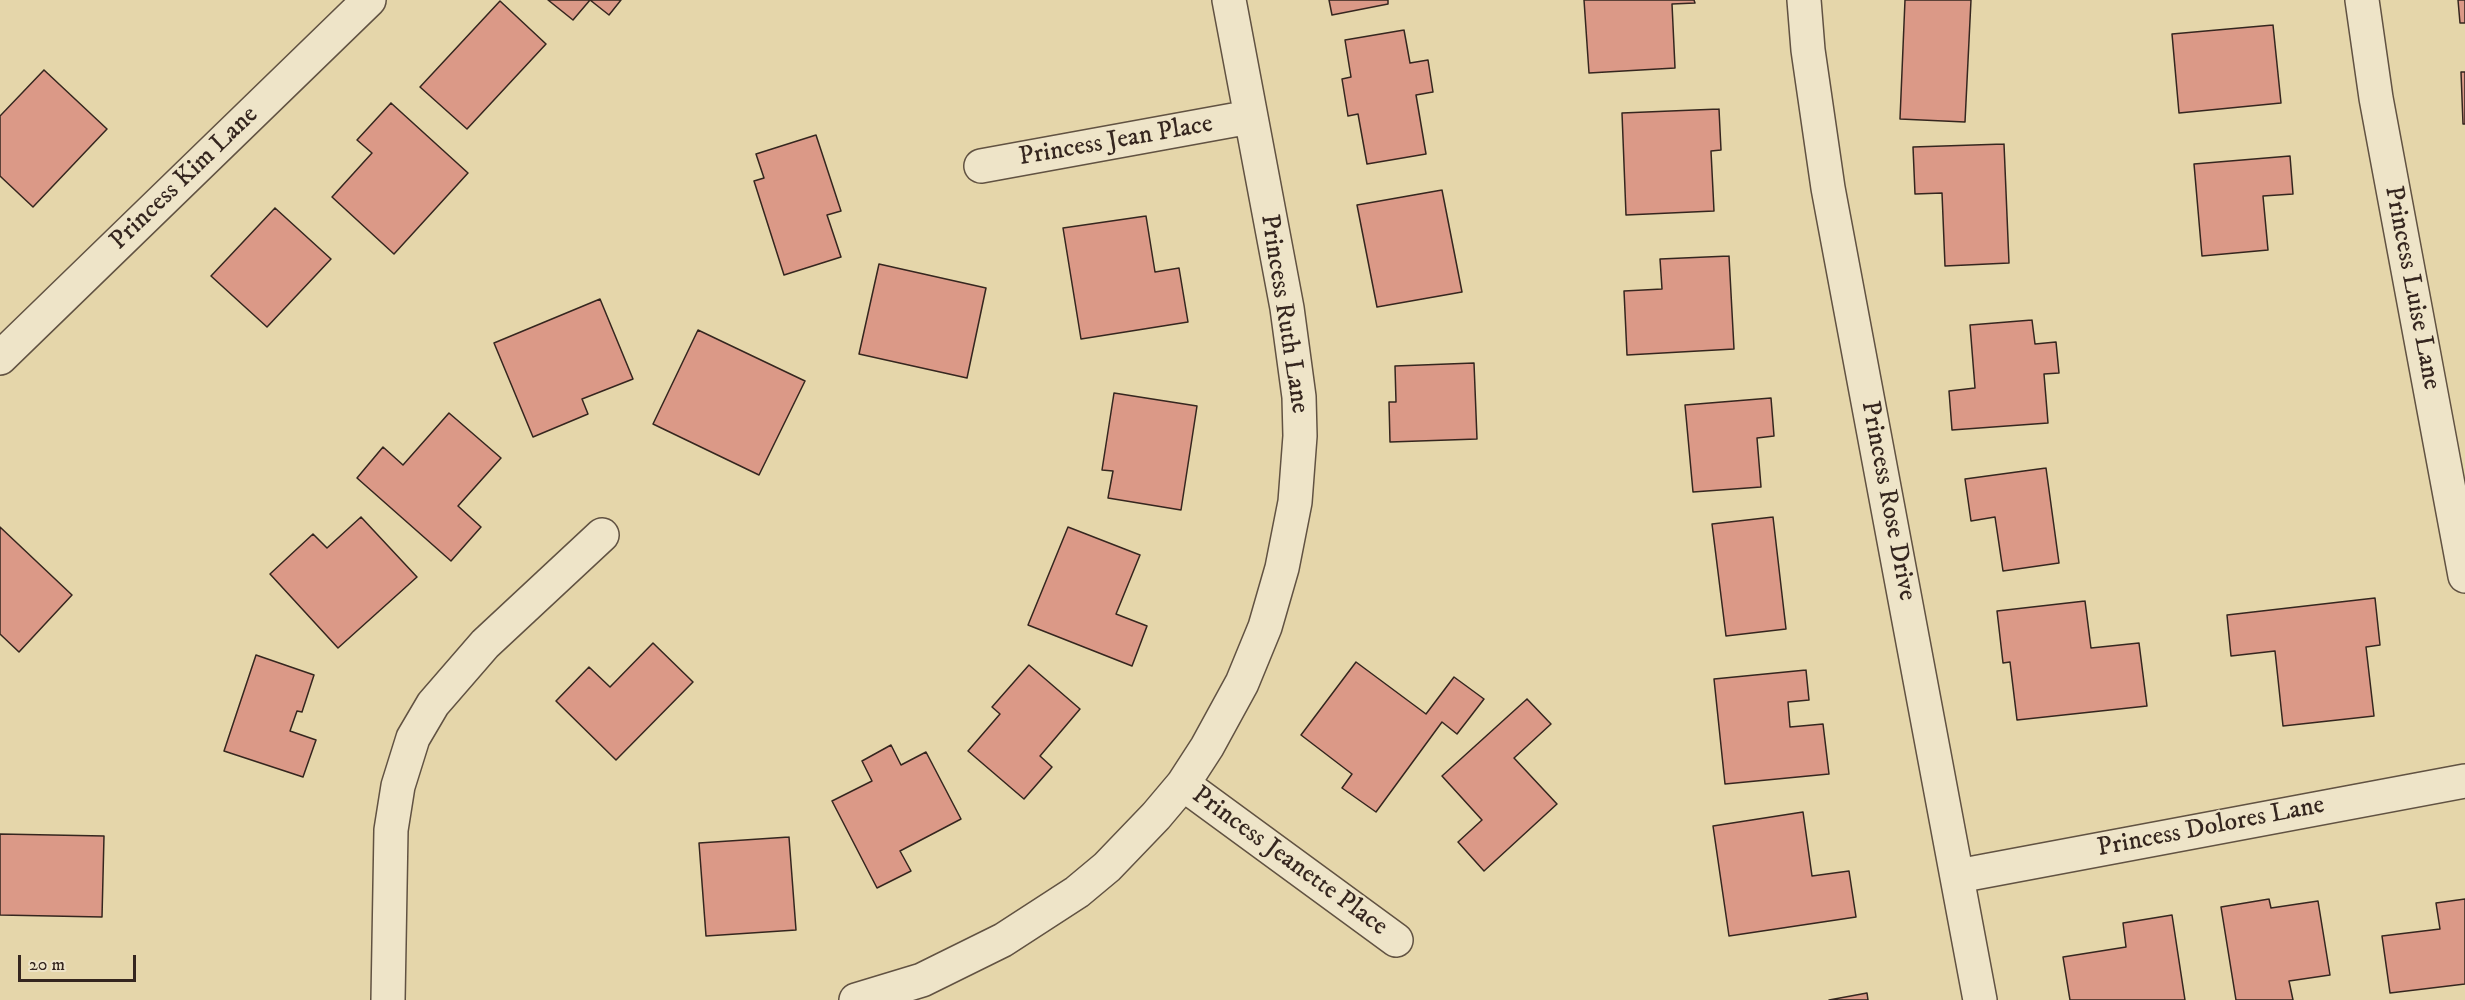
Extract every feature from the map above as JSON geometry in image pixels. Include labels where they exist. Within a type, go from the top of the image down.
[{"type":"street","name":"Princess Kim Lane","points":[[0,358],[369,0]]},
{"type":"street","name":"Princess Ruth Lane","points":[[856,1000],[922,980],[983,951],[1042,916],[1077,892],[1107,867],[1132,843],[1183,784],[1228,710],[1265,627],[1290,534],[1299,470],[1299,397],[1294,353],[1229,0]]},
{"type":"street","name":"Princess Rose Drive","points":[[1804,0],[1808,50],[1828,188],[1980,1000]]},
{"type":"street","name":"Princess Luise Lane","points":[[2362,0],[2376,98],[2465,576]]},
{"type":"street","name":"Princess Jean Place","points":[[981,166],[1250,117]]},
{"type":"street","points":[[388,1000],[391,830],[396,796],[413,738],[423,718],[470,660],[602,535]]},
{"type":"street","name":"Princess Dolores Lane","points":[[1958,876],[2465,781]]},
{"type":"street","name":"Princess Jeanette Place","points":[[1183,784],[1396,940]]},
{"type":"building","points":[[548,0],[590,0],[573,20]]},
{"type":"building","points":[[590,0],[621,0],[609,15]]},
{"type":"building","points":[[1329,0],[1388,0],[1388,4],[1332,15]]},
{"type":"building","points":[[1584,0],[1694,0],[1695,3],[1672,4],[1675,68],[1589,73]]},
{"type":"building","points":[[1905,0],[1971,0],[1965,122],[1900,119]]},
{"type":"building","points":[[2458,0],[2465,0],[2465,23],[2460,23]]},
{"type":"building","points":[[500,1],[546,44],[467,129],[420,87]]},
{"type":"building","points":[[2273,25],[2281,103],[2179,113],[2172,34]]},
{"type":"building","points":[[1404,30],[1410,63],[1428,60],[1433,92],[1416,95],[1426,154],[1367,164],[1358,114],[1348,116],[1342,79],[1351,77],[1345,40]]},
{"type":"building","points":[[44,70],[107,129],[33,207],[0,176],[0,116]]},
{"type":"building","points":[[2461,72],[2465,72],[2465,124],[2463,124]]},
{"type":"building","points":[[391,103],[468,173],[394,254],[332,197],[372,153],[357,140]]},
{"type":"building","points":[[1719,109],[1721,150],[1711,151],[1714,211],[1626,215],[1622,113]]},
{"type":"building","points":[[816,135],[841,211],[827,215],[841,257],[784,275],[754,181],[764,178],[756,154]]},
{"type":"building","points":[[2004,144],[2009,263],[1945,266],[1942,193],[1915,194],[1913,147]]},
{"type":"building","points":[[2290,156],[2293,194],[2263,196],[2268,250],[2202,256],[2194,164]]},
{"type":"building","points":[[1442,190],[1462,292],[1377,307],[1357,205]]},
{"type":"building","points":[[275,208],[331,259],[267,327],[211,276]]},
{"type":"building","points":[[1146,216],[1155,272],[1179,268],[1188,322],[1081,339],[1063,228]]},
{"type":"building","points":[[1729,256],[1734,349],[1627,355],[1624,291],[1662,289],[1660,259]]},
{"type":"building","points":[[879,264],[986,288],[967,378],[859,354]]},
{"type":"building","points":[[600,299],[633,379],[582,399],[588,414],[533,437],[494,343]]},
{"type":"building","points":[[2032,320],[2035,344],[2056,342],[2059,373],[2044,374],[2048,423],[1952,430],[1949,391],[1975,388],[1970,325]]},
{"type":"building","points":[[698,330],[805,381],[759,475],[653,424]]},
{"type":"building","points":[[1474,363],[1477,439],[1390,442],[1389,402],[1396,402],[1395,366]]},
{"type":"building","points":[[1114,393],[1197,406],[1181,510],[1108,498],[1113,471],[1102,470]]},
{"type":"building","points":[[1771,398],[1774,436],[1757,438],[1761,487],[1693,492],[1685,405]]},
{"type":"building","points":[[449,413],[501,458],[458,506],[481,527],[451,561],[357,478],[383,447],[403,465]]},
{"type":"building","points":[[2046,468],[2059,563],[2003,571],[1995,517],[1971,521],[1965,479]]},
{"type":"building","points":[[361,517],[417,577],[338,648],[270,574],[313,534],[327,548]]},
{"type":"building","points":[[1773,517],[1786,629],[1726,636],[1712,524]]},
{"type":"building","points":[[0,527],[72,595],[19,652],[0,634]]},
{"type":"building","points":[[1068,527],[1140,555],[1116,614],[1147,626],[1132,666],[1028,625]]},
{"type":"building","points":[[2375,598],[2380,645],[2366,647],[2374,716],[2283,726],[2275,651],[2231,656],[2227,615]]},
{"type":"building","points":[[2085,601],[2091,648],[2139,643],[2147,706],[2017,720],[2010,662],[2003,663],[1997,611]]},
{"type":"building","points":[[653,643],[693,682],[616,760],[556,701],[589,667],[610,687]]},
{"type":"building","points":[[256,655],[314,675],[302,712],[297,711],[290,731],[316,740],[303,777],[224,751]]},
{"type":"building","points":[[1356,662],[1426,714],[1454,677],[1484,699],[1457,734],[1442,722],[1376,812],[1342,788],[1352,774],[1301,735]]},
{"type":"building","points":[[1029,665],[1080,709],[1040,756],[1052,767],[1024,799],[968,751],[1000,714],[992,707]]},
{"type":"building","points":[[1806,670],[1809,700],[1788,702],[1790,727],[1823,724],[1829,774],[1725,784],[1714,679]]},
{"type":"building","points":[[1527,699],[1551,724],[1514,758],[1557,804],[1484,871],[1458,842],[1482,820],[1442,776]]},
{"type":"building","points":[[891,745],[901,765],[926,752],[961,819],[900,851],[911,871],[877,888],[832,801],[872,781],[862,761]]},
{"type":"building","points":[[1803,812],[1812,876],[1849,871],[1856,917],[1729,936],[1713,826]]},
{"type":"building","points":[[0,834],[104,836],[102,917],[0,915]]},
{"type":"building","points":[[789,837],[796,930],[706,936],[699,843]]},
{"type":"building","points":[[2269,899],[2271,908],[2318,901],[2330,975],[2289,981],[2293,1000],[2236,1000],[2221,907]]},
{"type":"building","points":[[2465,899],[2465,984],[2390,993],[2382,936],[2440,929],[2436,903]]},
{"type":"building","points":[[2172,915],[2185,1000],[2070,1000],[2063,957],[2126,947],[2123,923]]},
{"type":"building","points":[[1867,993],[1868,1000],[1829,1000]]}]
